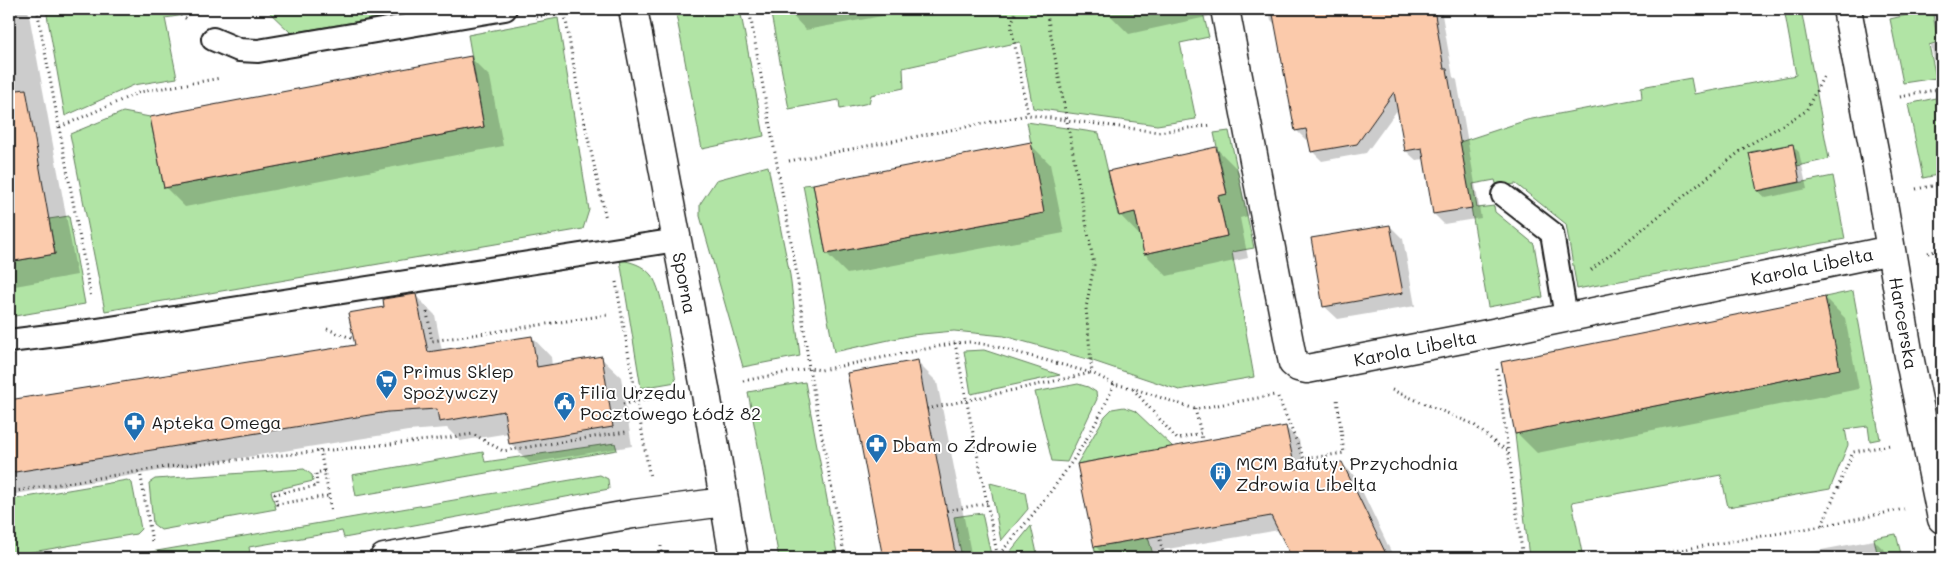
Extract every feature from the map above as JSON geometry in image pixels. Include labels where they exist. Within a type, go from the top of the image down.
[{"type":"street","name":"Sporna","points":[[633,9],[734,558]]},
{"type":"street","name":"Karola Libelta","points":[[1225,9],[1248,120],[1293,362],[1298,367],[1307,369],[1493,333],[1891,250]]},
{"type":"street","name":"Harcerska","points":[[1847,9],[1908,351],[1942,519]]},
{"type":"street","points":[[384,558],[428,554],[633,514],[724,502]]},
{"type":"lane","points":[[213,39],[240,50],[258,51],[504,9]]},
{"type":"lane","points":[[1503,195],[1552,233],[1566,317]]},
{"type":"lane","points":[[9,342],[677,240]]},
{"type":"path","points":[[37,9],[86,270]]},
{"type":"path","points":[[750,9],[797,275],[809,368],[845,558]]},
{"type":"path","points":[[1017,9],[1011,26],[1028,115]]},
{"type":"path","points":[[1046,9],[1094,265],[1086,308],[1092,373]]},
{"type":"path","points":[[1566,317],[1591,269],[1747,146],[1806,111],[1823,76]]},
{"type":"path","points":[[1895,98],[1938,89]]},
{"type":"path","points":[[789,161],[1028,115],[1158,132],[1248,120]]},
{"type":"path","points":[[1913,189],[1942,184]]},
{"type":"path","points":[[432,341],[607,315]]},
{"type":"path","points":[[324,328],[354,339]]},
{"type":"path","points":[[743,381],[809,368],[821,370],[970,342],[990,345],[1092,373],[1114,384],[1195,409],[1277,394],[1304,459],[1344,453],[1336,390]]},
{"type":"path","points":[[955,344],[997,558]]},
{"type":"path","points":[[1496,363],[1523,558]]},
{"type":"path","points":[[927,409],[1092,373]]},
{"type":"path","points":[[997,558],[1071,462],[1106,405],[1114,384]]},
{"type":"path","points":[[1383,386],[1473,424],[1498,445],[1508,450]]},
{"type":"path","points":[[1132,388],[1177,439],[1201,433]]},
{"type":"path","points":[[623,404],[673,394]]},
{"type":"path","points":[[1195,409],[1202,441]]},
{"type":"path","points":[[9,492],[140,470],[473,434],[503,451],[626,432]]},
{"type":"path","points":[[1822,526],[1853,452],[1890,445]]},
{"type":"path","points":[[320,450],[331,513]]},
{"type":"path","points":[[140,470],[152,542]]},
{"type":"path","points":[[325,471],[316,473],[318,486],[275,494],[277,504],[329,496]]},
{"type":"path","points":[[947,511],[987,503]]},
{"type":"path","points":[[1633,558],[1822,526],[1904,509]]},
{"type":"path","points":[[1159,535],[1164,558]]},
{"type":"green space","points":[[46,9],[224,9],[165,18],[177,78],[134,85],[65,116]]},
{"type":"green space","points":[[266,9],[429,9],[291,33]]},
{"type":"green space","points":[[675,9],[740,9],[764,136],[702,149]]},
{"type":"green space","points":[[770,9],[782,9],[783,13],[808,9],[1105,9],[1106,12],[1123,9],[1202,9],[1209,37],[1180,43],[1196,119],[1157,125],[1033,108],[1020,42],[903,68],[904,88],[871,95],[869,103],[840,109],[839,100],[789,109]]},
{"type":"green space","points":[[1784,9],[1801,9],[1829,159],[1797,166],[1792,144],[1750,152],[1758,191],[1833,176],[1845,239],[1577,289],[1566,224],[1516,184],[1497,187],[1495,180],[1473,184],[1477,208],[1494,206],[1495,212],[1534,244],[1543,297],[1488,307],[1460,142],[1527,120],[1642,98],[1641,87],[1691,78],[1694,94],[1796,75]]},
{"type":"green space","points":[[1932,9],[1938,42],[1929,45],[1936,78],[1903,83],[1890,19]]},
{"type":"green space","points":[[558,18],[589,210],[583,229],[105,311],[70,134],[123,112],[150,117],[164,188],[484,127],[468,35]]},
{"type":"green space","points":[[1940,97],[1942,107],[1942,174],[1923,178],[1908,104]]},
{"type":"green space","points":[[1027,122],[1099,133],[1118,215],[1135,212],[1144,254],[1227,236],[1218,196],[1227,194],[1214,133],[1229,131],[1254,248],[1232,252],[1254,377],[1179,390],[1087,359],[1004,336],[954,331],[912,335],[834,352],[803,185],[813,184],[826,254],[1044,213]]},
{"type":"green space","points":[[768,166],[790,275],[800,356],[743,367],[700,216],[700,204],[716,180]]},
{"type":"green space","points":[[69,216],[85,304],[9,317],[9,262],[55,254],[49,219]]},
{"type":"green space","points":[[620,260],[641,266],[651,275],[656,283],[664,309],[676,382],[641,388]]},
{"type":"green space","points":[[1853,291],[1880,439],[1870,441],[1868,426],[1845,429],[1848,445],[1830,489],[1728,507],[1721,475],[1572,502],[1583,558],[1529,558],[1515,434],[1839,369],[1825,297]]},
{"type":"green space","points":[[984,350],[1060,375],[971,394],[964,351]]},
{"type":"green space","points":[[805,382],[838,558],[779,558],[748,392]]},
{"type":"green space","points":[[1078,384],[1096,392],[1097,399],[1067,462],[1052,461],[1035,392]]},
{"type":"green space","points":[[1124,407],[1135,411],[1173,447],[1077,464],[1105,416],[1112,409]]},
{"type":"green space","points":[[615,443],[617,450],[356,496],[352,475],[483,452],[485,462]]},
{"type":"green space","points":[[304,469],[312,475],[313,481],[271,491],[276,509],[161,530],[153,524],[149,483],[155,479]]},
{"type":"green space","points":[[600,475],[608,479],[609,489],[344,538],[342,531],[249,547],[250,553],[220,558],[116,558]]},
{"type":"green space","points":[[127,480],[132,483],[141,529],[136,534],[9,556],[9,500]]},
{"type":"green space","points":[[990,483],[1025,492],[1028,509],[1001,541]]},
{"type":"green space","points":[[982,513],[991,555],[988,558],[962,558],[954,517]]},
{"type":"green space","points":[[1031,526],[1038,558],[1006,558],[1006,557]]},
{"type":"green space","points":[[1896,534],[1902,558],[1878,558],[1874,538]]},
{"type":"green space","points":[[1148,537],[1154,558],[1097,558],[1094,547]]},
{"type":"building","points":[[1272,9],[1434,9],[1444,69],[1447,69],[1472,208],[1433,214],[1422,148],[1405,151],[1394,92],[1357,144],[1311,152],[1306,129],[1295,131]]},
{"type":"building","points":[[471,56],[484,127],[164,188],[150,117]]},
{"type":"building","points":[[26,89],[55,254],[9,262],[9,91]]},
{"type":"building","points":[[1031,142],[1044,213],[826,254],[813,184]]},
{"type":"building","points":[[1793,144],[1800,182],[1757,191],[1749,153]]},
{"type":"building","points":[[1216,147],[1227,194],[1218,196],[1227,236],[1144,254],[1135,212],[1119,216],[1108,171]]},
{"type":"building","points":[[1390,225],[1403,293],[1323,307],[1311,238]]},
{"type":"building","points":[[416,294],[428,352],[532,336],[537,367],[602,356],[613,427],[509,444],[504,411],[439,422],[437,409],[388,412],[9,473],[9,400],[355,345],[348,313],[384,307],[383,299]]},
{"type":"building","points":[[1825,297],[1840,369],[1515,434],[1501,362]]},
{"type":"building","points":[[918,360],[956,558],[883,558],[847,373]]},
{"type":"building","name":"MCM Bałuty. Przychodnia Zdrowia Libelta","points":[[1286,426],[1295,469],[1342,462],[1388,558],[1292,558],[1271,516],[1094,547],[1077,464]]},
{"type":"place","name":"Primus Sklep Spożywczy","points":[[387,400]]},
{"type":"place","name":"Filia Urzędu Pocztowego Łódź 82","points":[[564,421]]},
{"type":"place","name":"Apteka Omega","points":[[135,441]]},
{"type":"place","name":"Dbam o Zdrowie","points":[[876,464]]},
{"type":"place","name":"MCM Bałuty. Przychodnia Zdrowia Libelta","points":[[1220,492]]}]
